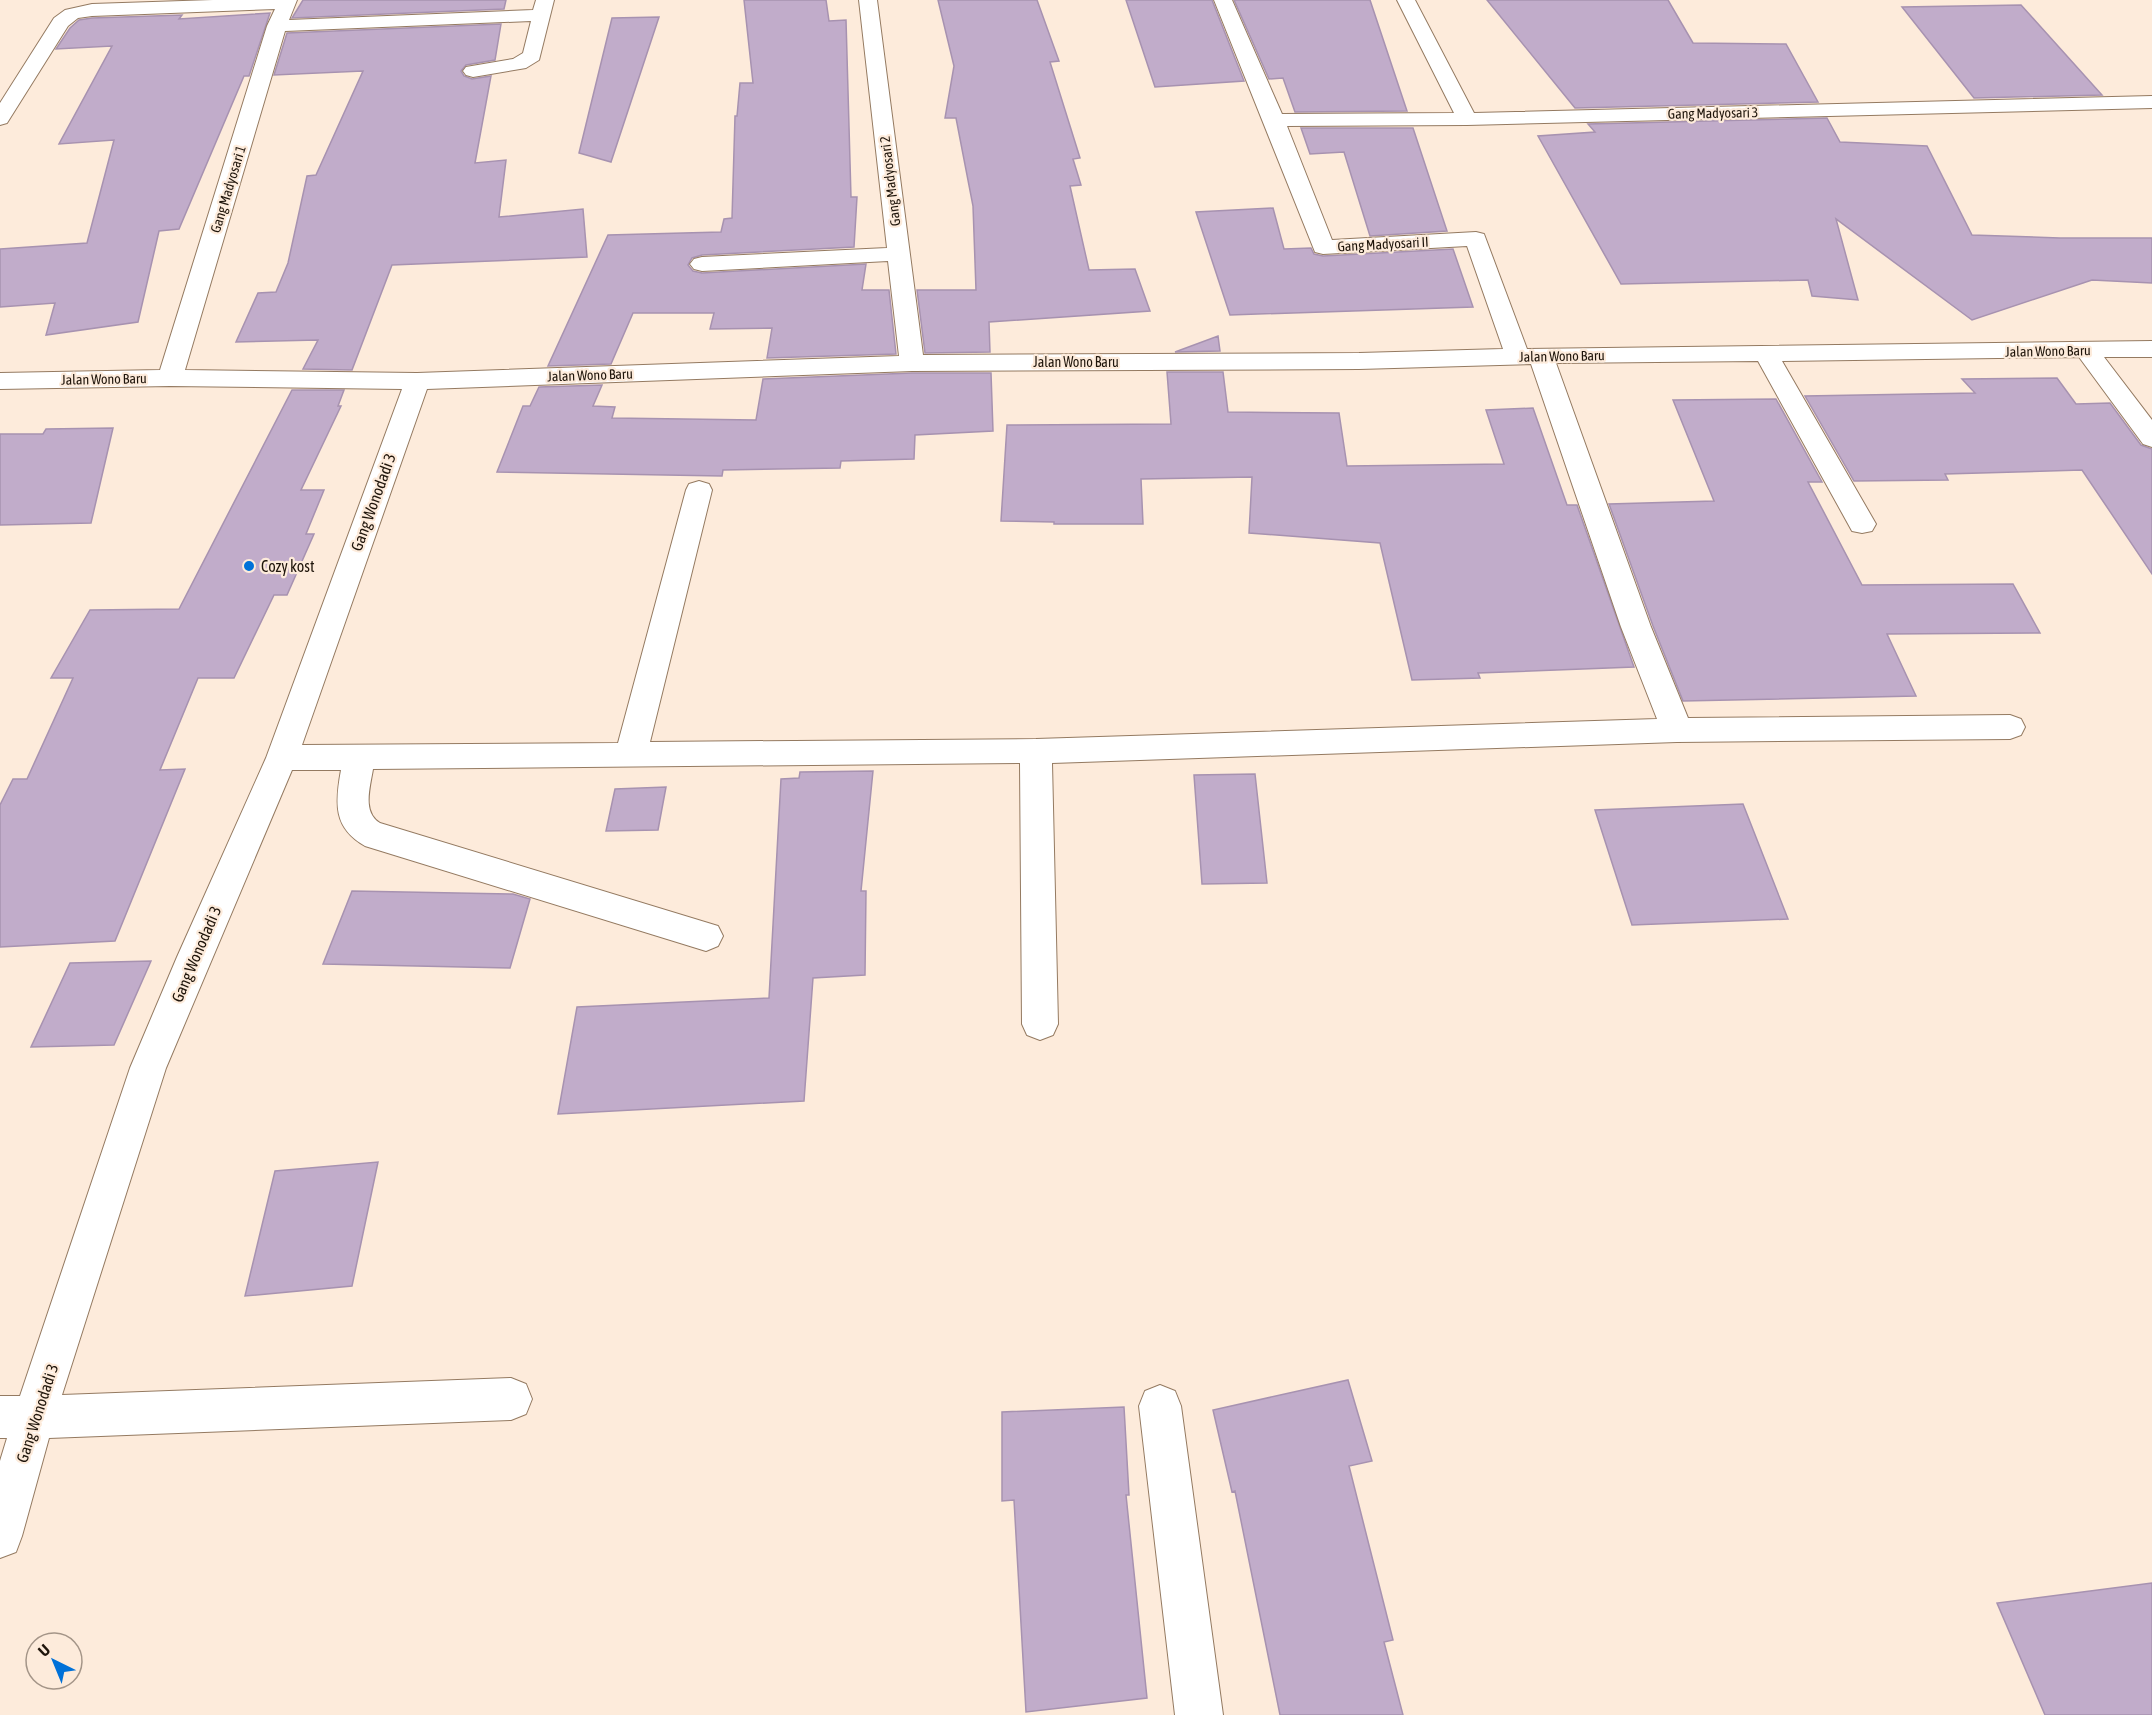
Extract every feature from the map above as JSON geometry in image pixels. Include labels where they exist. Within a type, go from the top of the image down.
[{"type":"street","name":"Gang Madyosari 2","points":[[868,0],[912,363]]},
{"type":"street","name":"Gang Madyosari II","points":[[1223,0],[1275,120],[1323,247],[1476,239],[1530,356]]},
{"type":"street","points":[[1406,0],[1467,119]]},
{"type":"street","points":[[0,119],[7,94],[61,22],[75,13],[92,10],[287,1]]},
{"type":"street","name":"Gang Madyosari 1","points":[[170,378],[277,26],[287,1]]},
{"type":"street","points":[[277,26],[543,8],[534,52],[529,58],[519,64],[473,71]]},
{"type":"street","name":"Gang Madyosari 3","points":[[1275,120],[1467,119],[2152,102]]},
{"type":"street","points":[[702,264],[899,254]]},
{"type":"street","name":"Jalan Wono Baru","points":[[0,381],[170,378],[417,381],[912,363],[1359,361],[1530,356],[2152,349]]},
{"type":"street","points":[[2087,351],[2152,438]]},
{"type":"street","points":[[1766,354],[1862,524]]},
{"type":"street","points":[[1530,356],[1677,730]]},
{"type":"street","name":"Gang Wonodadi 3","points":[[0,1536],[17,1417],[148,1068],[194,957],[282,758],[417,381]]},
{"type":"street","points":[[631,754],[699,490]]},
{"type":"street","points":[[282,758],[1036,751],[1677,730],[2010,727]]},
{"type":"street","points":[[1036,751],[1040,1024]]},
{"type":"street","points":[[359,756],[353,805],[358,823],[377,837],[706,936]]},
{"type":"street","points":[[17,1417],[511,1399]]},
{"type":"street","points":[[1160,1406],[1199,1715]]},
{"type":"building","points":[[303,0],[506,0],[504,9],[292,18]]},
{"type":"building","points":[[744,0],[826,0],[829,21],[846,20],[851,197],[857,197],[854,247],[702,255],[692,258],[688,265],[693,271],[702,273],[866,264],[862,290],[889,290],[896,354],[767,358],[772,328],[710,329],[714,313],[633,313],[611,364],[548,366],[608,235],[721,232],[724,219],[732,218],[735,116],[737,116],[740,83],[753,83]]},
{"type":"building","points":[[938,0],[1037,0],[1059,61],[1050,62],[1080,158],[1073,159],[1081,185],[1070,186],[1089,270],[1135,269],[1150,311],[989,322],[990,352],[925,353],[917,290],[976,290],[973,206],[956,118],[945,118],[954,66]]},
{"type":"building","points":[[1126,0],[1212,0],[1244,81],[1155,87]]},
{"type":"building","points":[[1234,0],[1370,0],[1407,111],[1295,112],[1283,78],[1269,79]]},
{"type":"building","points":[[1487,0],[1668,0],[1693,43],[1786,44],[1818,102],[1575,108]]},
{"type":"building","points":[[2021,5],[2102,95],[1974,98],[1902,7]]},
{"type":"building","points":[[270,13],[249,76],[244,76],[179,229],[159,231],[138,322],[46,335],[55,303],[0,307],[0,249],[87,243],[114,140],[59,144],[112,46],[56,49],[70,28],[79,20],[92,18],[182,15],[179,19]]},
{"type":"building","points":[[659,17],[611,162],[579,153],[612,18]]},
{"type":"building","points":[[501,24],[495,60],[466,65],[461,71],[464,76],[472,79],[491,76],[475,163],[506,160],[499,217],[583,209],[587,257],[392,265],[352,370],[303,369],[318,340],[236,342],[258,293],[276,292],[288,263],[307,176],[316,175],[363,71],[274,75],[287,33]]},
{"type":"building","points":[[1827,118],[1840,142],[1927,146],[1972,235],[2152,238],[2152,283],[2092,280],[1972,320],[1836,219],[1858,300],[1812,296],[1808,280],[1621,284],[1538,136],[1595,132],[1588,124]]},
{"type":"building","points":[[1301,128],[1413,128],[1447,231],[1370,236],[1344,152],[1310,154]]},
{"type":"building","points":[[1273,208],[1284,249],[1311,248],[1314,254],[1323,256],[1453,249],[1473,307],[1230,315],[1196,212]]},
{"type":"building","points":[[1218,336],[1220,351],[1175,352]]},
{"type":"building","points":[[1167,372],[1223,372],[1228,412],[1339,413],[1347,466],[1504,464],[1486,410],[1533,408],[1567,505],[1577,505],[1634,667],[1478,673],[1480,678],[1412,680],[1380,543],[1249,533],[1252,477],[1141,479],[1143,524],[1054,524],[1054,522],[1001,521],[1007,425],[1171,424]]},
{"type":"building","points":[[912,373],[991,373],[993,431],[915,435],[914,459],[841,461],[840,468],[723,470],[722,476],[497,472],[523,406],[530,406],[539,387],[602,385],[593,406],[615,407],[612,418],[756,420],[763,379]]},
{"type":"building","points":[[2057,378],[2076,404],[2110,403],[2141,445],[2152,449],[2152,574],[2082,470],[1945,474],[1948,480],[1854,481],[1805,396],[1975,393],[1962,379]]},
{"type":"building","points":[[292,390],[344,390],[338,406],[341,406],[301,490],[324,490],[306,534],[314,534],[287,595],[274,595],[234,678],[198,678],[160,770],[185,769],[115,941],[0,947],[0,805],[13,779],[27,779],[73,678],[51,678],[90,610],[179,609]]},
{"type":"building","points":[[1776,399],[1822,482],[1808,482],[1862,585],[2013,584],[2040,633],[1887,634],[1916,696],[1683,701],[1609,504],[1714,501],[1673,400]]},
{"type":"building","points":[[113,428],[91,523],[0,525],[0,434],[43,434],[46,429]]},
{"type":"building","points":[[873,771],[861,891],[866,891],[865,975],[813,978],[804,1101],[558,1114],[577,1007],[769,998],[781,779],[799,778],[800,772]]},
{"type":"building","points":[[1255,774],[1267,883],[1202,884],[1194,775]]},
{"type":"building","points":[[666,787],[658,830],[606,831],[615,789]]},
{"type":"building","points":[[1743,804],[1788,919],[1632,925],[1595,810]]},
{"type":"building","points":[[352,891],[513,894],[530,899],[510,968],[323,964]]},
{"type":"building","points":[[151,961],[114,1045],[31,1047],[70,963]]},
{"type":"building","points":[[378,1162],[352,1286],[245,1296],[275,1171]]},
{"type":"building","points":[[1348,1380],[1372,1461],[1349,1466],[1393,1640],[1384,1642],[1403,1715],[1280,1715],[1235,1491],[1232,1492],[1213,1410]]},
{"type":"building","points":[[1124,1407],[1129,1495],[1126,1495],[1147,1698],[1026,1712],[1014,1500],[1002,1501],[1002,1412]]},
{"type":"building","points":[[2152,1583],[2152,1715],[2045,1715],[1997,1603]]},
{"type":"place","name":"Cozy kost","points":[[249,566]]}]
